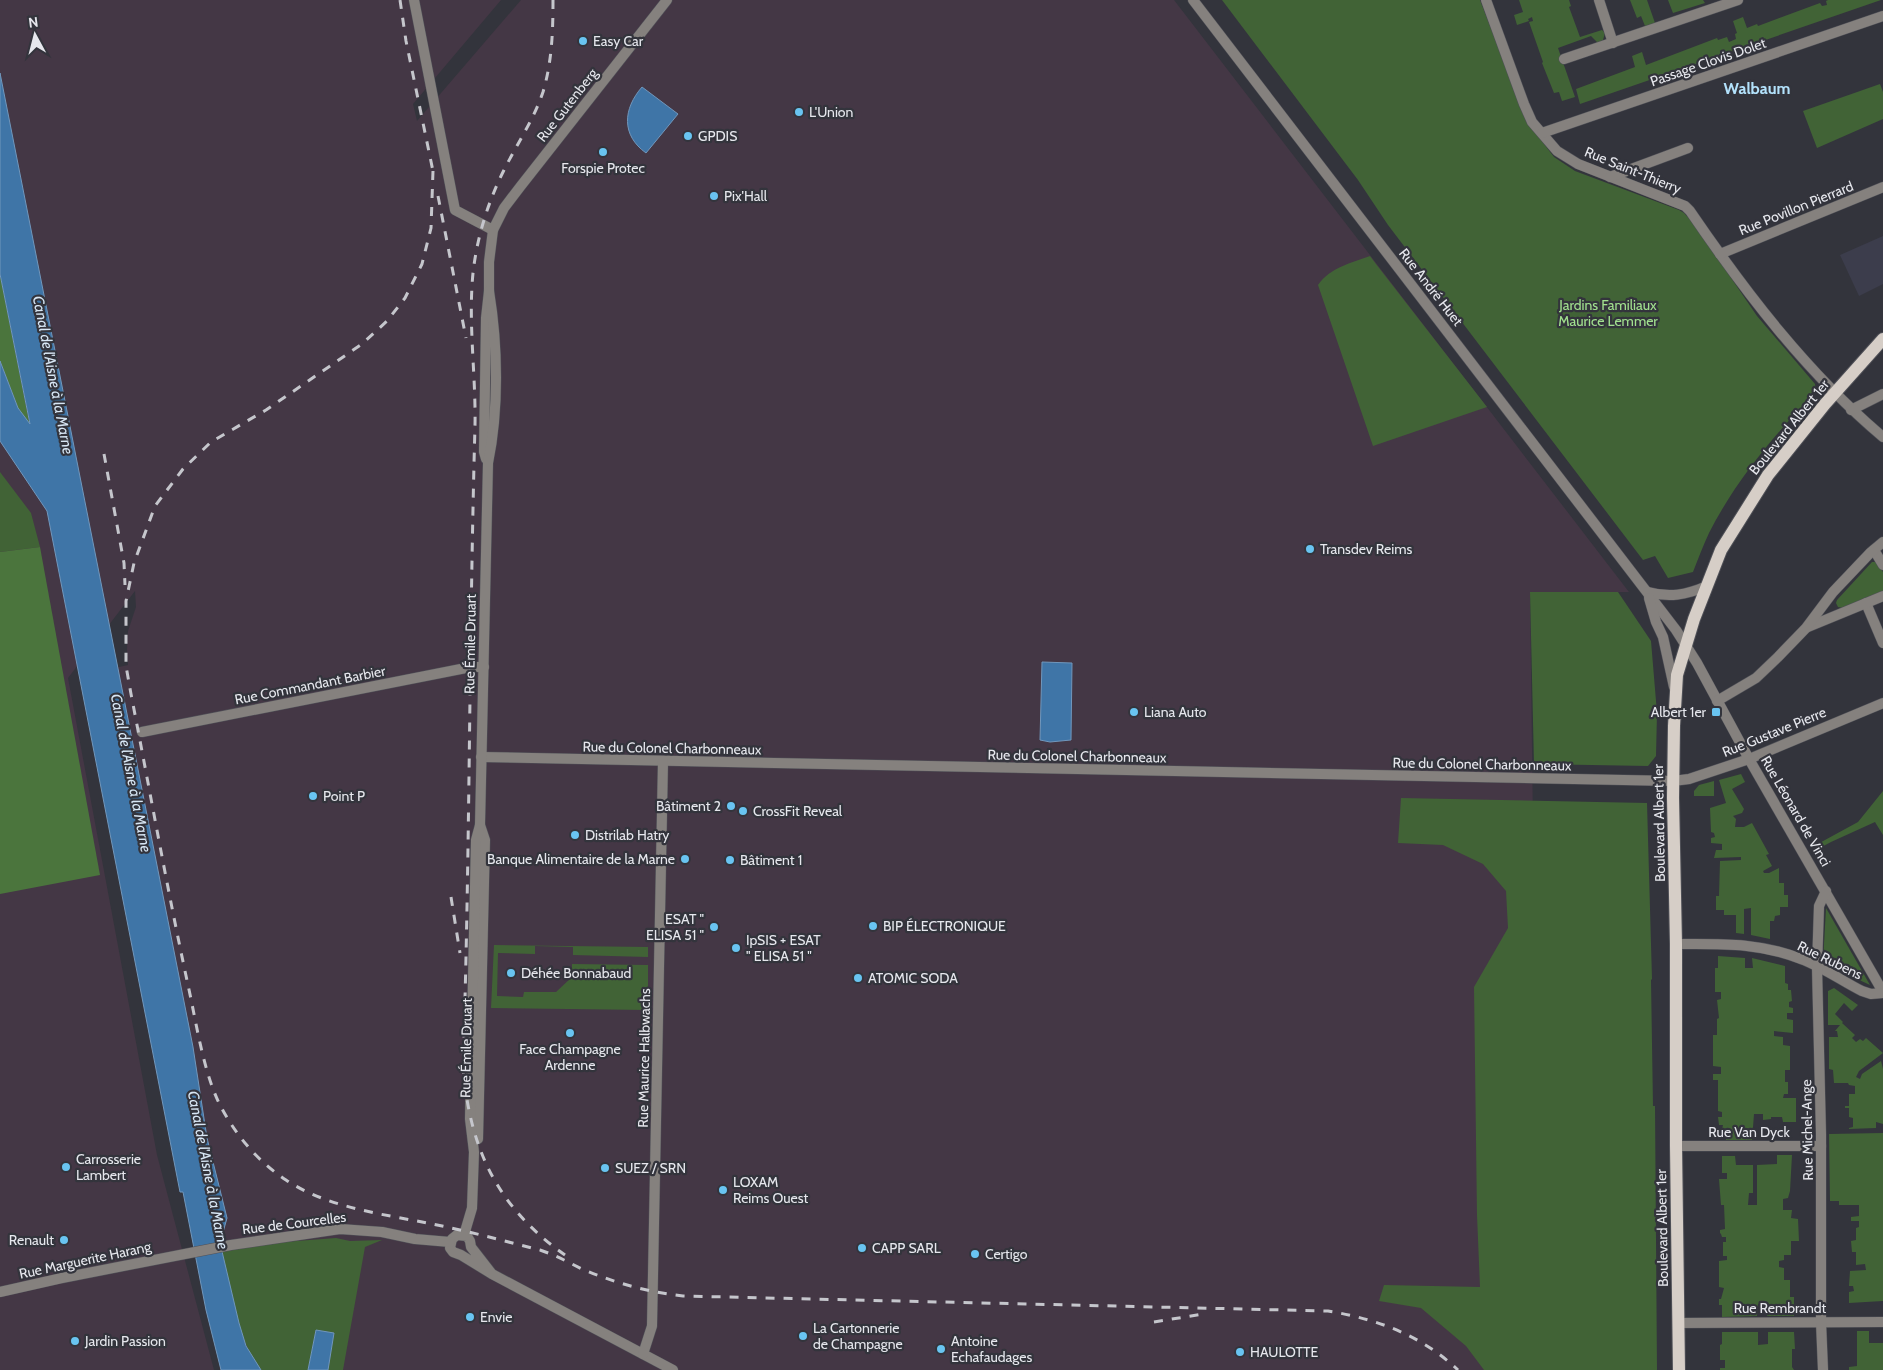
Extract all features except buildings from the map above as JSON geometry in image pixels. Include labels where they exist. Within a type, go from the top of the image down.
[{"type":"main road","name":"Boulevard Albert 1er","points":[[1679,1370],[1673,782],[1677,675],[1706,586],[1721,550],[1768,475],[1834,394],[1883,339]]},
{"type":"street","points":[[414,0],[455,210],[493,230]]},
{"type":"street","name":"Rue Gutenberg","points":[[493,230],[504,208],[668,0]]},
{"type":"street","name":"Rue André Huet","points":[[1193,0],[1686,644]]},
{"type":"street","name":"Rue Saint-Thierry","points":[[1486,0],[1532,122],[1557,151],[1578,164],[1685,206],[1747,292],[1834,394],[1883,437]]},
{"type":"street","points":[[1598,0],[1613,43]]},
{"type":"street","points":[[1564,59],[1738,0]]},
{"type":"street","name":"Passage Clovis Dolet","points":[[1542,133],[1883,16]]},
{"type":"street","points":[[1610,177],[1688,148]]},
{"type":"street","name":"Rue Povillon Pierrard","points":[[1720,254],[1883,187]]},
{"type":"street","name":"Rue Émile Druart","points":[[464,1235],[472,1208],[474,1152],[478,1143],[485,840],[480,825],[481,758],[488,463],[493,436],[495,362],[494,318],[489,291],[489,262],[493,230]]},
{"type":"street","points":[[1851,410],[1883,394]]},
{"type":"street","points":[[1717,701],[1756,678],[1806,628],[1833,592],[1883,542]]},
{"type":"street","points":[[1874,550],[1883,565]]},
{"type":"street","points":[[1648,592],[1661,596],[1674,596],[1706,586]]},
{"type":"street","points":[[1648,592],[1656,622],[1663,637],[1675,693]]},
{"type":"street","points":[[1806,628],[1883,596]]},
{"type":"street","points":[[1866,602],[1883,643]]},
{"type":"street","name":"Rue Léonard de Vinci","points":[[1686,644],[1749,759],[1883,992]]},
{"type":"street","name":"Rue Commandant Barbier","points":[[142,732],[471,667],[484,667]]},
{"type":"street","name":"Rue Gustave Pierre","points":[[1673,782],[1689,779],[1749,759],[1883,703]]},
{"type":"street","name":"Rue du Colonel Charbonneaux","points":[[481,758],[1673,782]]},
{"type":"street","name":"Rue Maurice Halbwachs","points":[[643,1354],[652,1326],[663,761]]},
{"type":"street","name":"Rue Michel-Ange","points":[[1823,1370],[1818,966],[1819,906],[1826,891]]},
{"type":"street","name":"Rue Rubens","points":[[1676,944],[1746,945],[1780,952],[1818,966],[1862,991],[1871,994],[1883,992]]},
{"type":"street","name":"Rue Van Dyck","points":[[1676,1146],[1821,1146]]},
{"type":"street","name":"Rue de Courcelles","points":[[176,1256],[231,1245],[340,1229],[382,1232],[415,1239],[450,1242]]},
{"type":"street","points":[[461,1255],[467,1253],[470,1241],[464,1235],[457,1235],[450,1242],[452,1250],[492,1274],[672,1370]]},
{"type":"street","points":[[470,1247],[492,1274]]},
{"type":"street","name":"Rue Marguerite Harang","points":[[0,1292],[176,1256]]},
{"type":"street","name":"Rue Rembrandt","points":[[1678,1323],[1883,1322]]},
{"type":"shaded area","points":[[0,0],[501,0],[413,104],[417,121],[521,0],[1174,0],[1629,592],[1530,592],[1540,1370],[240,1370],[96,672],[128,665],[128,631],[136,607],[135,591],[68,678],[157,1155],[214,1370],[0,1370]]},
{"type":"shaded area","points":[[1883,236],[1883,284],[1859,296],[1840,255]]},
{"type":"green space","name":"Jardins Familiaux Maurice Lemmer","points":[[1222,0],[1480,0],[1531,127],[1554,157],[1575,171],[1679,210],[1695,225],[1757,316],[1815,384],[1816,392],[1771,441],[1731,495],[1709,533],[1693,572],[1668,578],[1655,556],[1643,560],[1388,225],[1358,180]]},
{"type":"green space","points":[[1519,0],[1569,0],[1571,6],[1569,7],[1580,37],[1602,30],[1605,33],[1603,40],[1598,43],[1591,36],[1558,48],[1575,97],[1562,101],[1559,92],[1554,93],[1529,22],[1533,21],[1532,17],[1528,19],[1529,21],[1517,25],[1514,15],[1523,12]]},
{"type":"green space","points":[[1630,0],[1647,0],[1655,23],[1645,26],[1641,16],[1637,18]]},
{"type":"green space","points":[[1668,0],[1703,0],[1705,3],[1673,13]]},
{"type":"green space","points":[[1881,0],[1580,104],[1576,89],[1635,67],[1632,56],[1642,52],[1646,65],[1717,38],[1718,40],[1727,37],[1729,42],[1736,39],[1735,34],[1737,33],[1733,21],[1743,17],[1747,28],[1757,24],[1758,26],[1820,3],[1822,6],[1827,5],[1826,1]]},
{"type":"green space","points":[[1880,84],[1883,92],[1883,119],[1817,148],[1803,111]]},
{"type":"green space","points":[[1370,256],[1487,407],[1373,446],[1318,285],[1335,270]]},
{"type":"green space","points":[[0,274],[30,426],[18,408],[0,361]]},
{"type":"green space","points":[[0,472],[31,513],[40,547],[0,552]]},
{"type":"green space","points":[[40,547],[100,875],[0,894],[0,552]]},
{"type":"green space","points":[[1872,562],[1876,562],[1883,572],[1883,592],[1843,608],[1838,607],[1837,600]]},
{"type":"green space","points":[[1530,592],[1618,592],[1651,641],[1657,713],[1656,756],[1648,766],[1534,764]]},
{"type":"green space","points":[[1741,774],[1745,782],[1732,789],[1744,809],[1742,813],[1733,816],[1736,819],[1735,827],[1744,827],[1752,823],[1769,854],[1766,855],[1772,866],[1763,871],[1764,873],[1769,873],[1779,868],[1779,883],[1784,883],[1784,895],[1788,895],[1788,907],[1780,907],[1780,915],[1775,916],[1774,921],[1770,921],[1770,939],[1751,935],[1751,908],[1744,909],[1744,934],[1736,933],[1736,915],[1724,915],[1724,910],[1716,910],[1716,896],[1719,896],[1720,861],[1741,860],[1741,857],[1714,858],[1716,850],[1722,850],[1722,844],[1711,843],[1711,838],[1715,837],[1714,833],[1711,832],[1710,808],[1726,803],[1719,780]]},
{"type":"green space","points":[[1714,781],[1714,796],[1694,796],[1694,791],[1699,785]]},
{"type":"green space","points":[[1883,791],[1883,835],[1875,822],[1816,850],[1814,846],[1858,822]]},
{"type":"green space","points":[[1401,798],[1647,803],[1652,979],[1653,1106],[1655,1106],[1657,1370],[1484,1370],[1466,1346],[1421,1308],[1379,1301],[1384,1285],[1480,1287],[1477,1215],[1474,987],[1508,928],[1506,891],[1483,864],[1443,845],[1398,843]]},
{"type":"green space","points":[[1826,908],[1870,985],[1823,963]]},
{"type":"green space","points":[[494,945],[648,947],[648,957],[573,955],[573,947],[535,946],[535,954],[498,953],[497,996],[523,997],[524,992],[556,992],[572,977],[572,964],[648,965],[648,1010],[491,1008]]},
{"type":"green space","points":[[1718,956],[1745,958],[1745,968],[1753,968],[1752,958],[1785,966],[1785,983],[1788,984],[1788,990],[1791,990],[1792,1001],[1789,1002],[1789,1007],[1793,1008],[1793,1013],[1787,1013],[1787,1019],[1793,1020],[1793,1033],[1774,1031],[1774,1036],[1783,1037],[1783,1045],[1790,1046],[1790,1070],[1785,1070],[1788,1094],[1784,1094],[1783,1098],[1796,1098],[1796,1122],[1783,1122],[1782,1117],[1771,1117],[1771,1119],[1763,1120],[1763,1114],[1754,1114],[1752,1140],[1726,1140],[1726,1134],[1721,1134],[1723,1125],[1719,1125],[1718,1117],[1722,1117],[1722,1112],[1718,1111],[1718,1080],[1713,1080],[1713,1074],[1721,1074],[1721,1067],[1713,1066],[1713,1035],[1717,1035],[1717,1019],[1719,1018],[1717,1000],[1721,999],[1721,992],[1715,992],[1715,968],[1718,968]]},
{"type":"green space","points":[[1834,988],[1858,1005],[1852,1011],[1844,1003],[1835,1014],[1855,1035],[1852,1038],[1856,1042],[1860,1039],[1863,1041],[1866,1038],[1883,1053],[1859,1071],[1856,1077],[1860,1079],[1862,1074],[1881,1061],[1883,1069],[1883,1124],[1876,1122],[1876,1128],[1849,1129],[1853,1127],[1853,1118],[1849,1117],[1849,1108],[1845,1108],[1845,1106],[1849,1106],[1849,1094],[1855,1094],[1855,1086],[1848,1083],[1834,1083],[1833,1070],[1829,1069],[1829,1037],[1838,1037],[1837,1031],[1835,1031],[1840,1025],[1828,1025],[1828,991]]},
{"type":"green space","points":[[1883,1133],[1883,1301],[1849,1303],[1849,1292],[1854,1291],[1853,1286],[1849,1286],[1850,1271],[1866,1270],[1865,1264],[1856,1265],[1856,1252],[1852,1252],[1851,1241],[1856,1240],[1856,1228],[1859,1227],[1859,1221],[1851,1221],[1851,1217],[1859,1216],[1859,1205],[1839,1205],[1839,1201],[1830,1201],[1829,1134]]},
{"type":"green space","points":[[1777,1155],[1792,1155],[1790,1191],[1788,1198],[1783,1199],[1783,1210],[1792,1210],[1791,1218],[1798,1219],[1799,1241],[1791,1241],[1791,1255],[1784,1255],[1784,1260],[1779,1261],[1779,1267],[1784,1268],[1784,1280],[1790,1280],[1790,1297],[1794,1297],[1794,1316],[1767,1316],[1767,1304],[1758,1304],[1757,1316],[1722,1317],[1722,1305],[1719,1305],[1719,1299],[1721,1299],[1724,1288],[1719,1287],[1719,1261],[1727,1260],[1727,1256],[1723,1256],[1723,1242],[1726,1242],[1726,1237],[1722,1237],[1720,1233],[1720,1230],[1725,1229],[1724,1205],[1721,1205],[1719,1179],[1727,1179],[1727,1173],[1722,1173],[1722,1156],[1735,1156],[1736,1165],[1753,1165],[1753,1193],[1749,1193],[1748,1205],[1757,1205],[1757,1165],[1777,1164]]},
{"type":"green space","points":[[336,1238],[350,1241],[382,1240],[365,1247],[343,1370],[328,1370],[334,1333],[316,1330],[308,1370],[261,1370],[240,1329],[222,1252],[270,1243]]},
{"type":"green space","points":[[1857,1331],[1869,1331],[1869,1343],[1883,1343],[1883,1370],[1849,1370],[1849,1367],[1857,1366]]},
{"type":"green space","points":[[1722,1332],[1758,1332],[1758,1345],[1768,1344],[1768,1332],[1794,1332],[1795,1349],[1792,1349],[1792,1367],[1794,1370],[1720,1370],[1720,1368],[1725,1368],[1725,1360],[1720,1360]]},
{"type":"water","name":"Canal de l'Aisne à la Marne","points":[[0,73],[193,1047],[207,1138],[227,1218],[220,1243],[246,1346],[261,1370],[221,1370],[206,1310],[183,1192],[180,1192],[47,511],[0,441],[0,361],[18,408],[30,424],[0,274]]},
{"type":"water","points":[[642,87],[678,114],[646,153],[632,138],[627,122],[631,104]]},
{"type":"water","points":[[1042,662],[1072,663],[1071,740],[1050,742],[1040,740]]},
{"type":"water","points":[[316,1330],[334,1333],[328,1370],[308,1370]]},
{"type":"railway","points":[[400,0],[406,41],[434,176]]},
{"type":"railway","points":[[553,0],[551,46],[543,92],[535,112],[493,195],[480,233],[473,273],[471,311],[475,426],[463,1068],[472,1125],[480,1150],[491,1174],[521,1217],[541,1237],[565,1255]]},
{"type":"railway","points":[[433,171],[431,228],[422,264],[405,298],[387,321],[362,344],[266,410],[211,442],[183,469],[155,506],[134,563],[126,601],[126,666],[200,1045],[213,1090],[219,1103],[247,1146],[265,1164],[286,1180],[302,1190],[338,1204],[459,1230],[540,1250],[607,1279],[657,1292],[683,1296],[1328,1311],[1346,1314],[1398,1330],[1429,1347],[1458,1370]]},
{"type":"railway","points":[[438,196],[466,338]]},
{"type":"railway","points":[[104,454],[124,563],[125,585]]},
{"type":"railway","points":[[451,897],[460,953]]},
{"type":"railway","points":[[1154,1322],[1203,1314]]},
{"type":"place","name":"Easy Car","points":[[583,41]]},
{"type":"place","name":"L'Union","points":[[799,112]]},
{"type":"place","name":"GPDIS","points":[[688,136]]},
{"type":"place","name":"Forspie Protec","points":[[603,152]]},
{"type":"place","name":"Pix'Hall","points":[[714,196]]},
{"type":"place","name":"Transdev Reims","points":[[1310,549]]},
{"type":"place","name":"Liana Auto","points":[[1134,712]]},
{"type":"place","name":"Albert 1er","points":[[1716,712]]},
{"type":"place","name":"Point P","points":[[313,796]]},
{"type":"place","name":"Bâtiment 2","points":[[731,806]]},
{"type":"place","name":"CrossFit Reveal","points":[[743,811]]},
{"type":"place","name":"Distrilab Hatry","points":[[575,835]]},
{"type":"place","name":"Banque Alimentaire de la Marne","points":[[685,859]]},
{"type":"place","name":"Bâtiment 1","points":[[730,860]]},
{"type":"place","name":"BIP ÉLECTRONIQUE","points":[[873,926]]},
{"type":"place","name":"ESAT \" ELISA 51 \"","points":[[714,927]]},
{"type":"place","name":"IpSIS + ESAT \" ELISA 51 \"","points":[[736,948]]},
{"type":"place","name":"Déhée Bonnabaud","points":[[511,973]]},
{"type":"place","name":"ATOMIC SODA","points":[[858,978]]},
{"type":"place","name":"Face Champagne Ardenne","points":[[570,1033]]},
{"type":"place","name":"Carrosserie Lambert","points":[[66,1167]]},
{"type":"place","name":"SUEZ / SRN","points":[[605,1168]]},
{"type":"place","name":"LOXAM Reims Ouest","points":[[723,1190]]},
{"type":"place","name":"Renault","points":[[64,1240]]},
{"type":"place","name":"CAPP SARL","points":[[862,1248]]},
{"type":"place","name":"Certigo","points":[[975,1254]]},
{"type":"place","name":"Envie","points":[[470,1317]]},
{"type":"place","name":"La Cartonnerie de Champagne","points":[[803,1336]]},
{"type":"place","name":"Jardin Passion","points":[[75,1341]]},
{"type":"place","name":"Antoine Echafaudages","points":[[941,1349]]},
{"type":"place","name":"HAULOTTE","points":[[1240,1352]]},
{"type":"district","name":"Walbaum","points":[[1757,88]]}]
